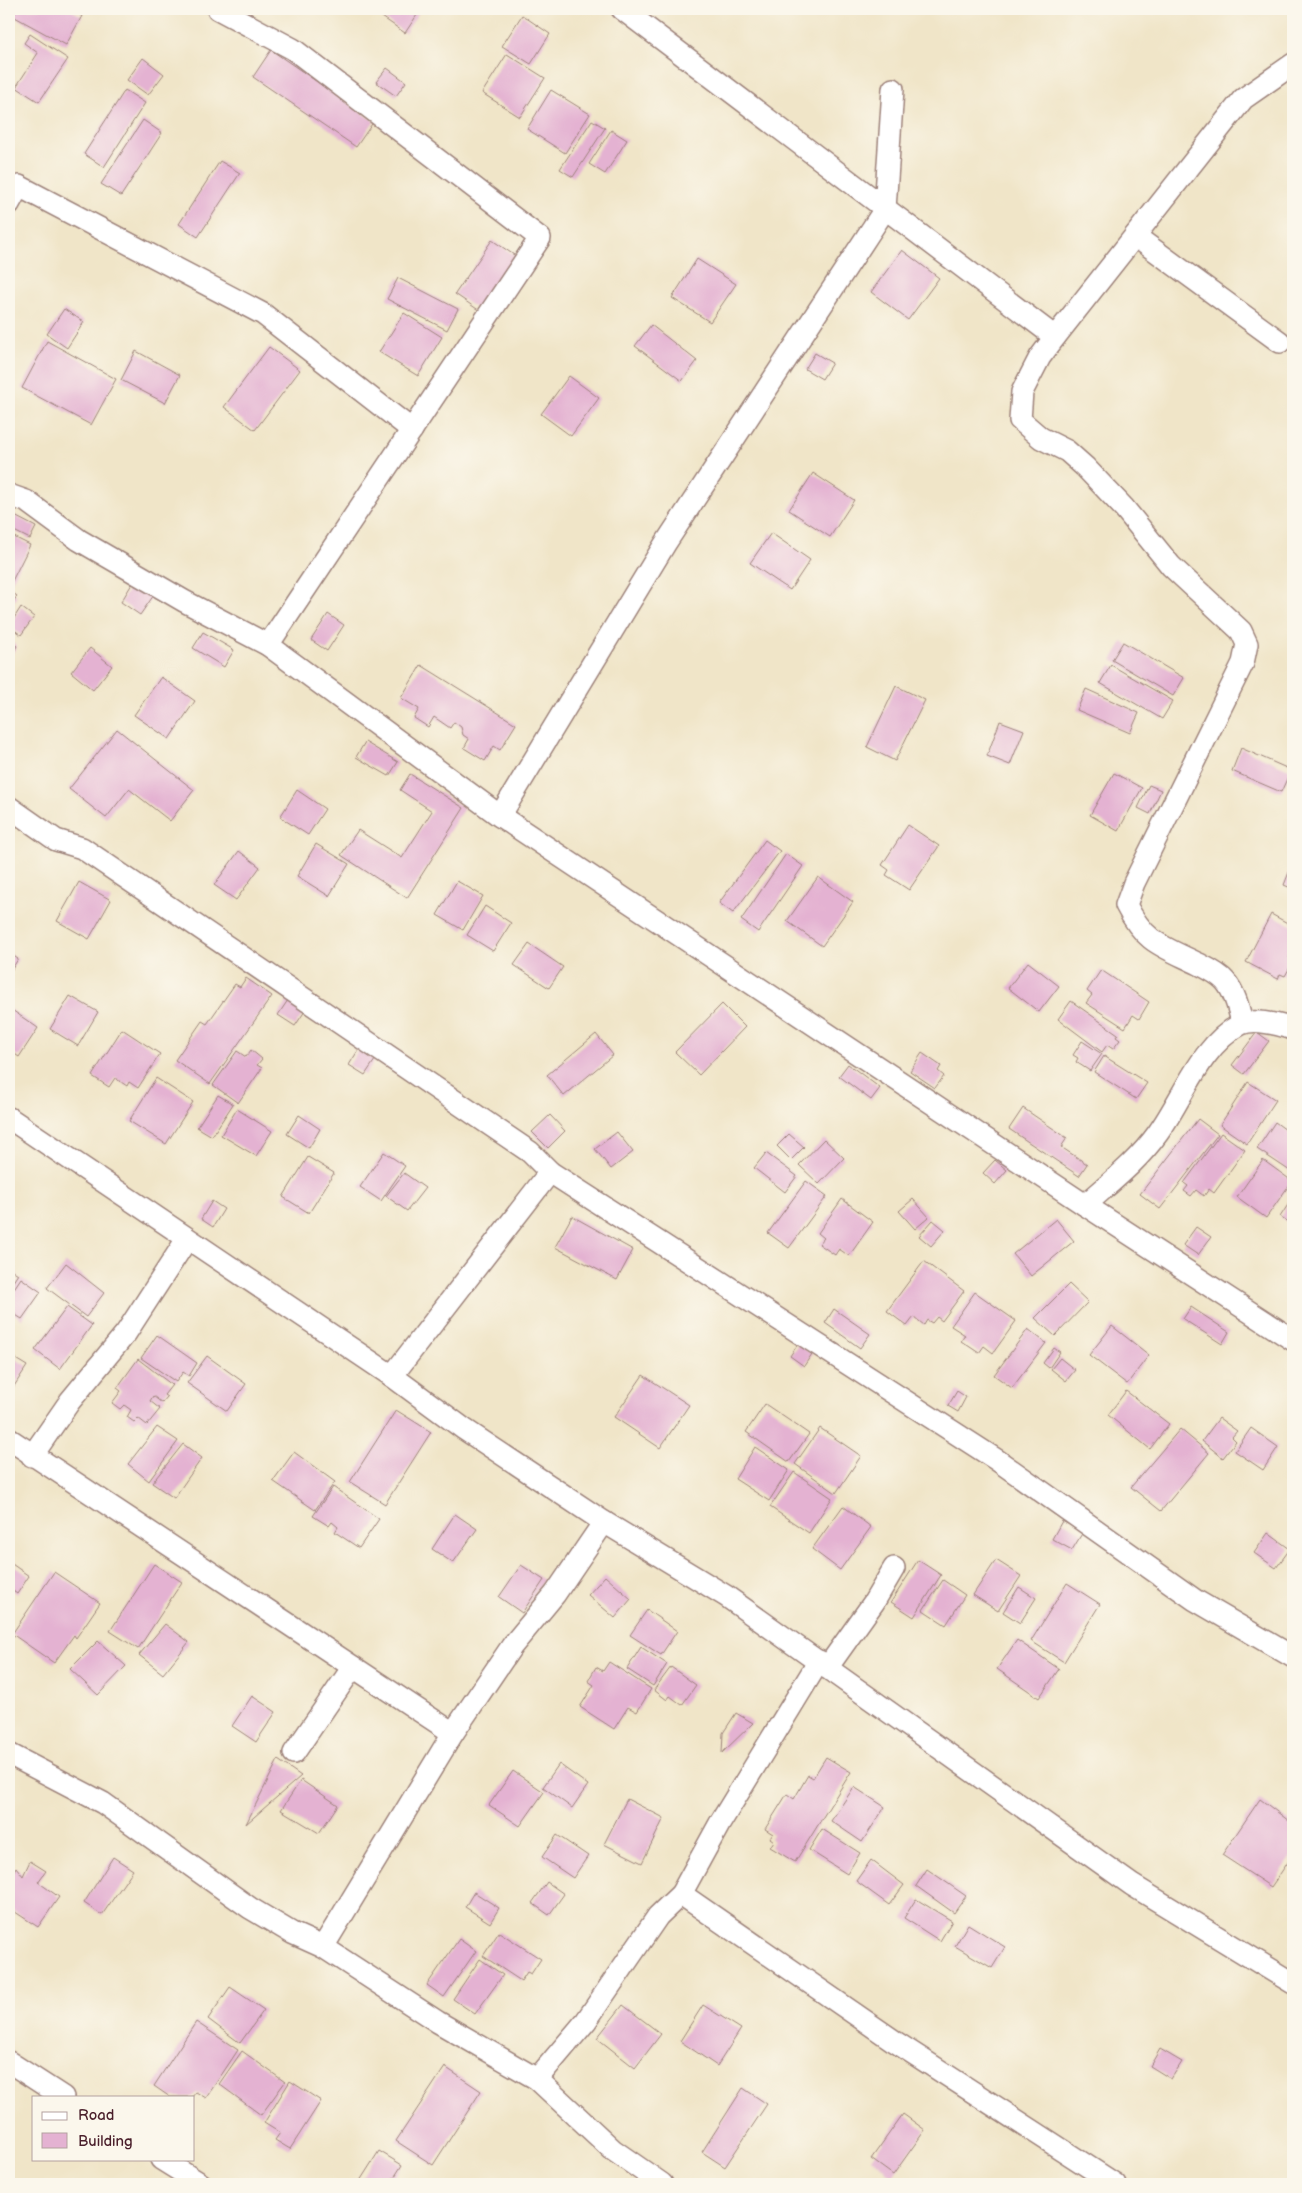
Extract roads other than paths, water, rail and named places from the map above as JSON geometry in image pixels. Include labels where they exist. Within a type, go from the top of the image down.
[{"type":"street","points":[[218,9],[293,48],[540,238],[268,645]]},
{"type":"street","points":[[622,9],[1055,337]]},
{"type":"street","points":[[1242,1023],[1238,1004],[1225,980],[1204,967],[1156,943],[1136,925],[1126,905],[1134,883],[1243,664],[1247,644],[1241,632],[1171,566],[1124,508],[1085,467],[1067,450],[1041,438],[1020,420],[1022,392],[1040,357],[1055,337],[1243,99],[1292,66]]},
{"type":"street","points":[[500,816],[665,544],[885,209],[893,89]]},
{"type":"street","points":[[9,204],[19,186],[262,314],[412,430]]},
{"type":"street","points":[[1135,236],[1280,342]]},
{"type":"street","points":[[9,496],[26,502],[79,540],[184,601],[268,645],[500,816],[1085,1205],[1293,1340]]},
{"type":"street","points":[[9,808],[56,840],[82,848],[530,1152],[550,1172],[997,1460],[1195,1600],[1293,1657]]},
{"type":"street","points":[[1085,1205],[1129,1166],[1157,1134],[1200,1064],[1219,1041],[1242,1023],[1270,1023],[1293,1029]]},
{"type":"street","points":[[9,1118],[392,1376],[464,1430],[604,1522],[726,1596],[1132,1885],[1293,1983]]},
{"type":"street","points":[[392,1376],[550,1172]]},
{"type":"street","points":[[32,1456],[70,1401],[126,1333],[187,1239]]},
{"type":"street","points":[[9,1439],[453,1733]]},
{"type":"street","points":[[324,1947],[453,1733],[512,1646],[555,1594],[604,1522]]},
{"type":"street","points":[[538,2079],[586,2021],[658,1916],[681,1894],[735,1798],[823,1664],[874,1602],[894,1568]]},
{"type":"street","points":[[294,1753],[353,1667]]},
{"type":"street","points":[[9,1754],[103,1803],[250,1908],[292,1933],[324,1947],[438,2022],[538,2079],[613,2150],[662,2184]]},
{"type":"street","points":[[681,1894],[894,2041],[1115,2184]]},
{"type":"street","points":[[9,2062],[61,2096]]},
{"type":"street","points":[[163,2160],[201,2184]]}]
